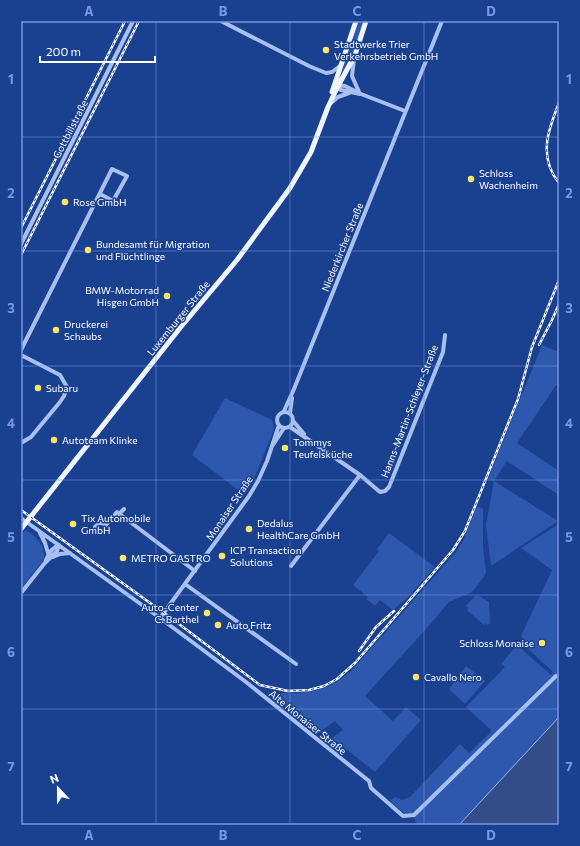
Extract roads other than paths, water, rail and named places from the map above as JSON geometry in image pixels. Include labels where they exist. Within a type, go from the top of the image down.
[{"type":"main road","name":"Luxemburger Straße","points":[[337,86],[341,65],[356,21]]},
{"type":"main road","name":"Luxemburger Straße","points":[[22,528],[180,328],[237,260],[290,188],[311,152],[337,86],[355,55],[366,21]]},
{"type":"street","name":"Gottbillstraße","points":[[21,244],[133,21]]},
{"type":"street","points":[[221,21],[309,66],[330,73],[335,71],[341,65]]},
{"type":"street","name":"Niederkircher Straße","points":[[284,411],[294,390],[442,21]]},
{"type":"street","points":[[355,55],[352,76],[354,84],[361,94]]},
{"type":"street","points":[[337,86],[350,93],[361,94]]},
{"type":"street","points":[[337,86],[345,86],[361,94],[405,111]]},
{"type":"street","points":[[328,107],[336,98],[350,93]]},
{"type":"street","points":[[21,350],[112,169],[126,176],[113,201],[100,194]]},
{"type":"street","name":"Hanns-Martin-Schleyer-Straße","points":[[360,475],[380,492],[385,491],[389,487],[443,352],[445,335]]},
{"type":"street","points":[[21,355],[60,375],[67,387],[64,396],[31,437],[21,443]]},
{"type":"street","name":"Niederkircher Straße","points":[[290,413],[294,390]]},
{"type":"street","points":[[294,422],[290,426],[284,428],[279,425],[277,418],[281,412],[284,411],[290,413],[293,416],[294,422],[306,437]]},
{"type":"street","name":"Monaiser Straße","points":[[160,618],[249,496],[258,481],[279,425]]},
{"type":"street","points":[[290,426],[360,475],[290,566]]},
{"type":"street","name":"Monaiser Straße","points":[[270,450],[284,428]]},
{"type":"street","points":[[119,514],[124,508]]},
{"type":"street","points":[[96,527],[98,520],[106,525],[117,512],[195,571]]},
{"type":"street","name":"Alte Monaiser Straße","points":[[21,518],[246,682],[369,781],[371,788],[403,816],[414,815],[556,676]]},
{"type":"street","points":[[37,529],[45,543],[48,553]]},
{"type":"street","points":[[44,564],[48,553],[59,545]]},
{"type":"street","points":[[21,592],[57,551],[59,545]]},
{"type":"street","points":[[52,557],[70,553]]},
{"type":"street","points":[[185,584],[296,664]]},
{"type":"railway","points":[[21,228],[125,21]]},
{"type":"railway","points":[[21,255],[139,21]]},
{"type":"railway","points":[[559,103],[551,123],[547,143],[549,163],[559,183]]},
{"type":"railway","points":[[21,510],[171,618],[260,685],[288,691],[309,690],[324,686],[337,679],[355,663],[453,550],[465,531],[518,399],[532,347],[559,280]]},
{"type":"railway","points":[[539,345],[559,304]]},
{"type":"railway","points":[[359,651],[376,627],[394,611]]},
{"type":"place","name":"Stadtwerke Trier Verkehrsbetrieb GmbH","points":[[326,50]]},
{"type":"place","name":"Schloss Wachenheim","points":[[471,179]]},
{"type":"place","name":"Rose GmbH","points":[[65,202]]},
{"type":"place","name":"Bundesamt für Migration und Flüchtlinge","points":[[88,250]]},
{"type":"place","name":"BMW-Motorrad Hisgen GmbH","points":[[167,296]]},
{"type":"place","name":"Druckerei Schaubs","points":[[56,330]]},
{"type":"place","name":"Subaru","points":[[38,388]]},
{"type":"place","name":"Autoteam Klinke","points":[[54,440]]},
{"type":"place","name":"Tommys Teufelsküche","points":[[285,448]]},
{"type":"place","name":"Tix Automobile GmbH","points":[[73,524]]},
{"type":"place","name":"Dedalus HealthCare GmbH","points":[[249,529]]},
{"type":"place","name":"ICP Transaction Solutions","points":[[222,556]]},
{"type":"place","name":"METRO GASTRO","points":[[123,558]]},
{"type":"place","name":"Auto-Center C. Barthel","points":[[207,613]]},
{"type":"place","name":"Auto Fritz","points":[[218,625]]},
{"type":"place","name":"Schloss Monaise","points":[[542,643]]},
{"type":"place","name":"Cavallo Nero","points":[[416,677]]}]
